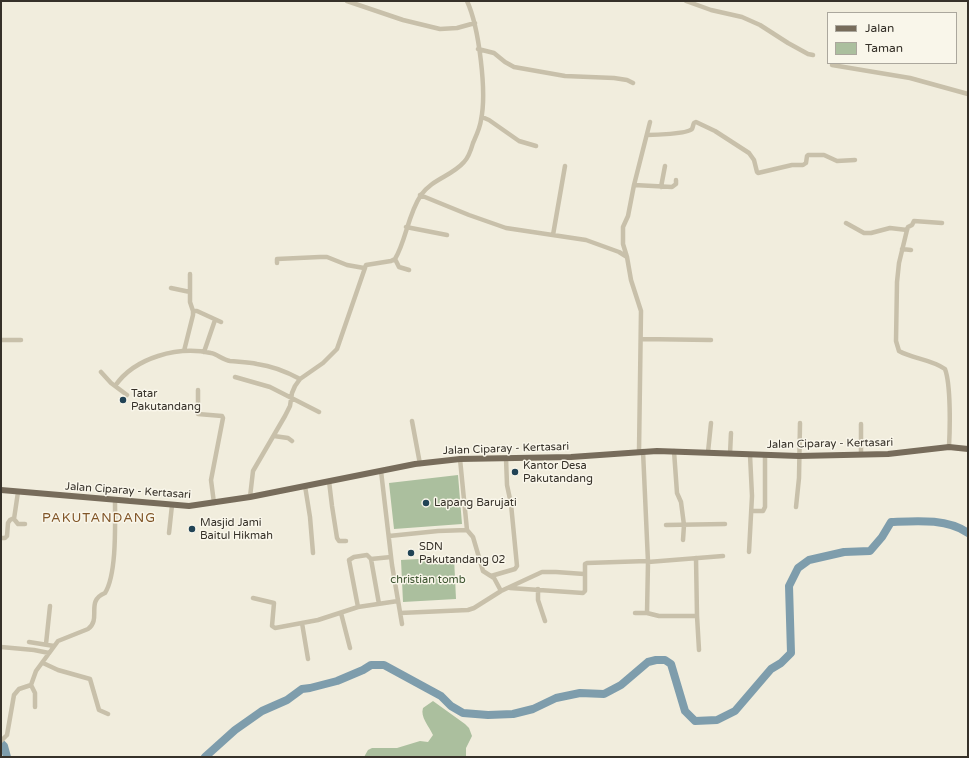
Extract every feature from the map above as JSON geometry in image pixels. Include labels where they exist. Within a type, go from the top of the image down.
[{"type":"main road","name":"Jalan Ciparay - Kertasari","points":[[1,490],[189,506],[250,497],[420,464],[460,459],[570,457],[674,451],[799,456],[861,455],[888,454],[949,447],[968,449]]},
{"type":"street","points":[[347,1],[403,20],[440,29],[456,28],[475,23]]},
{"type":"street","points":[[409,270],[399,267],[395,259],[406,227],[420,195],[426,188],[460,167],[465,162],[482,117],[482,87],[475,23],[467,1]]},
{"type":"street","points":[[686,1],[711,10],[742,17],[760,25],[808,54],[813,55]]},
{"type":"street","points":[[478,49],[492,52],[514,67],[565,76],[614,78],[627,80],[633,84]]},
{"type":"street","points":[[832,65],[910,78],[968,94]]},
{"type":"street","points":[[482,117],[489,120],[519,141],[536,146]]},
{"type":"street","points":[[647,613],[648,562],[641,452],[641,311],[623,244],[623,227],[628,216],[634,185],[650,122]]},
{"type":"street","points":[[647,135],[663,135],[689,131],[696,122],[715,131],[750,154],[754,160],[758,173],[792,165],[803,165],[806,163],[808,155],[824,155],[837,161],[855,160]]},
{"type":"street","points":[[553,235],[554,220],[560,198],[565,166]]},
{"type":"street","points":[[661,187],[665,166]]},
{"type":"street","points":[[634,185],[661,187],[674,186],[676,180]]},
{"type":"street","points":[[420,195],[506,228],[586,240],[619,252],[627,257]]},
{"type":"street","points":[[942,223],[914,221],[912,226],[908,227],[902,249],[897,282],[896,341],[899,351],[907,355],[924,359],[945,369],[948,381],[949,447]]},
{"type":"street","points":[[846,223],[864,233],[871,233],[890,228],[907,230]]},
{"type":"street","points":[[406,227],[447,235]]},
{"type":"street","points":[[902,249],[911,250]]},
{"type":"street","points":[[276,263],[276,259],[326,257],[347,266],[364,268]]},
{"type":"street","points":[[250,497],[253,471],[285,416],[292,398],[292,393],[300,379],[324,363],[337,349],[364,268],[367,264],[391,261],[395,259]]},
{"type":"street","points":[[184,352],[194,311],[190,302],[190,274]]},
{"type":"street","points":[[171,288],[190,292]]},
{"type":"street","points":[[194,311],[221,322]]},
{"type":"street","points":[[204,352],[215,320]]},
{"type":"street","points":[[641,339],[711,340]]},
{"type":"street","points":[[1,340],[21,340]]},
{"type":"street","points":[[115,386],[123,375],[152,358],[164,354],[184,352],[212,353],[229,361],[257,363],[276,368],[300,379]]},
{"type":"street","points":[[101,372],[115,386],[127,395]]},
{"type":"street","points":[[235,377],[270,387],[319,412]]},
{"type":"street","points":[[198,390],[198,414],[222,416],[223,418],[211,480],[214,503]]},
{"type":"street","points":[[412,421],[420,464]]},
{"type":"street","points":[[708,452],[711,423]]},
{"type":"street","points":[[796,507],[799,478],[800,423]]},
{"type":"street","points":[[861,424],[861,455]]},
{"type":"street","points":[[730,454],[731,433]]},
{"type":"street","points":[[274,436],[288,438],[292,441]]},
{"type":"street","points":[[674,451],[678,493],[681,502],[684,525],[683,540]]},
{"type":"street","points":[[749,552],[752,496],[750,454]]},
{"type":"street","points":[[751,511],[763,511],[765,507],[765,455]]},
{"type":"street","points":[[491,576],[515,569],[517,566],[511,504],[507,485],[506,458]]},
{"type":"street","points":[[460,459],[467,530],[473,536],[482,569],[494,578],[501,591]]},
{"type":"street","points":[[381,471],[391,557],[402,624]]},
{"type":"street","points":[[329,482],[338,538],[339,541],[346,541]]},
{"type":"street","points":[[305,486],[313,553]]},
{"type":"street","points":[[18,492],[14,518],[18,524],[25,524]]},
{"type":"street","points":[[35,707],[35,693],[31,684],[36,671],[54,646],[63,639],[92,626],[95,600],[99,595],[105,593],[111,579],[116,500]]},
{"type":"street","points":[[168,533],[172,505]]},
{"type":"street","points":[[1,538],[5,538],[7,536],[8,523],[14,518]]},
{"type":"street","points":[[666,525],[725,524]]},
{"type":"street","points":[[389,536],[438,531],[467,530]]},
{"type":"street","points":[[358,607],[349,560],[354,557],[367,555],[371,559],[379,604]]},
{"type":"street","points":[[508,588],[583,593],[585,591],[585,564],[590,562],[648,562],[723,556]]},
{"type":"street","points":[[371,559],[391,557]]},
{"type":"street","points":[[696,558],[696,616],[699,650]]},
{"type":"street","points":[[400,613],[468,610],[474,608],[501,591],[542,572],[584,574]]},
{"type":"street","points":[[538,589],[538,600],[545,621]]},
{"type":"street","points":[[254,598],[274,603],[272,626],[275,628],[302,623],[358,607],[398,601]]},
{"type":"street","points":[[46,644],[50,606]]},
{"type":"street","points":[[341,613],[350,648]]},
{"type":"street","points":[[635,613],[647,613],[659,616],[696,616]]},
{"type":"street","points":[[302,623],[308,659]]},
{"type":"street","points":[[30,642],[54,646]]},
{"type":"street","points":[[1,647],[49,653]]},
{"type":"street","points":[[43,663],[58,670],[90,679],[98,710],[108,714]]},
{"type":"street","points":[[2,740],[7,735],[14,695],[19,689],[31,684]]},
{"type":"green space","name":"Lapang Barujati","points":[[458,475],[462,524],[394,529],[389,483]]},
{"type":"green space","name":"christian tomb","points":[[454,557],[456,599],[403,602],[401,560]]},
{"type":"green space","points":[[433,701],[469,728],[472,736],[466,748],[466,757],[364,757],[368,750],[372,748],[397,748],[420,741],[428,742],[433,735],[422,711],[423,708]]},
{"type":"waterway","points":[[205,757],[235,730],[262,711],[287,700],[302,689],[337,681],[371,665],[384,665],[441,696],[451,706],[463,713],[488,715],[513,714],[533,709],[556,698],[580,693],[604,694],[621,685],[648,662],[665,660],[671,664],[685,711],[695,721],[717,720],[735,711],[771,669],[781,663],[791,653],[789,586],[798,568],[809,560],[844,552],[870,551],[882,537],[891,522],[920,521],[941,523],[960,528],[968,533]]},
{"type":"waterway","points":[[1,743],[4,746],[7,757]]},
{"type":"place","name":"Tatar Pakutandang","points":[[123,400]]},
{"type":"place","name":"Kantor Desa Pakutandang","points":[[515,472]]},
{"type":"place","name":"Lapang Barujati","points":[[426,503]]},
{"type":"place","name":"Masjid Jami Baitul Hikmah","points":[[192,529]]},
{"type":"place","name":"SDN Pakutandang 02","points":[[411,553]]},
{"type":"district","name":"PAKUTANDANG","points":[[99,519]]}]
